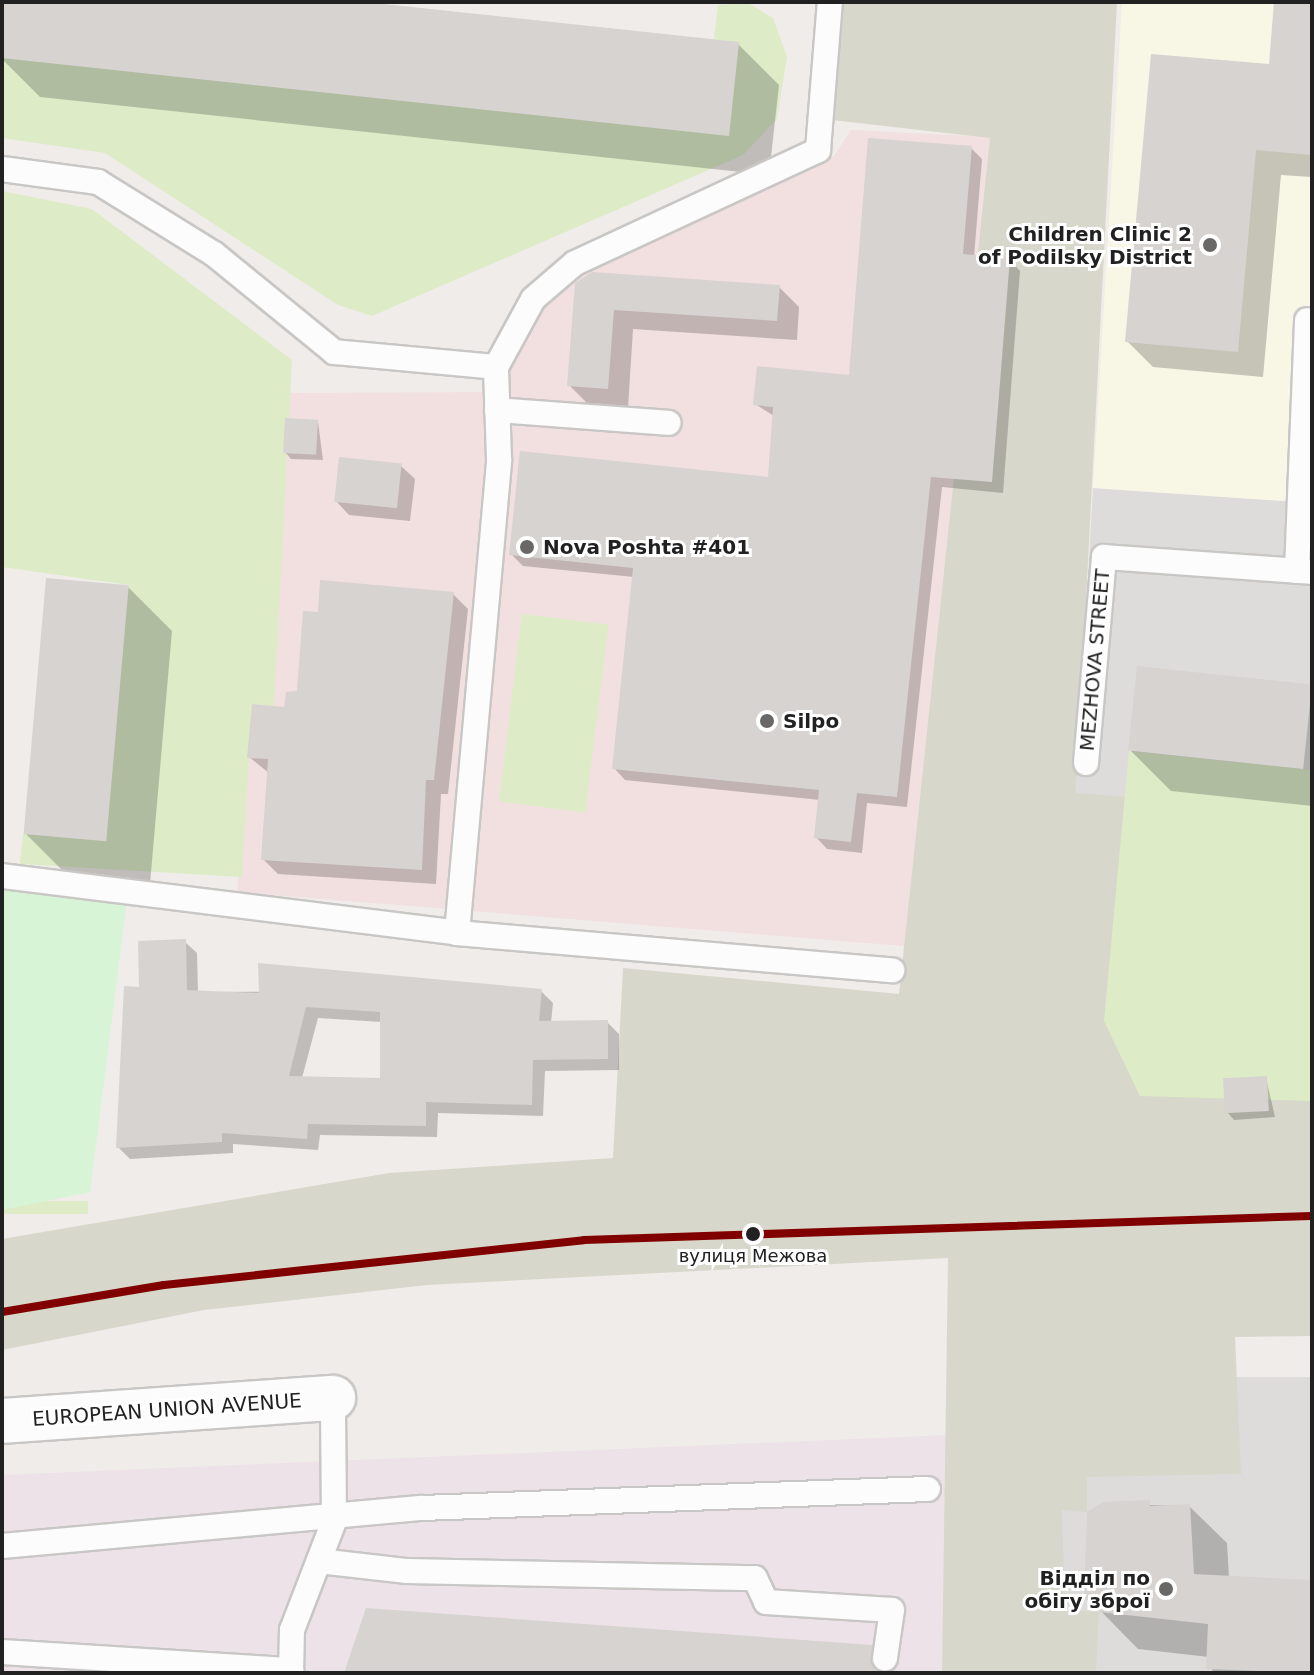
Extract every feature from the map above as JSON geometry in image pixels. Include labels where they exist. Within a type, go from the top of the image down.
[{"type":"street","name":"EUROPEAN UNION AVENUE","points":[[2,1421],[333,1398]]},
{"type":"lane","points":[[457,933],[497,410],[496,367],[533,299],[575,263],[818,150],[830,2]]},
{"type":"lane","points":[[2,169],[98,182],[214,254],[334,352],[496,367]]},
{"type":"lane","points":[[1305,571],[1307,320]]},
{"type":"lane","points":[[497,410],[669,423]]},
{"type":"lane","name":"MEZHOVA STREET","points":[[1086,763],[1104,557],[1305,571]]},
{"type":"lane","points":[[2,876],[457,933],[892,970]]},
{"type":"lane","points":[[2,1652],[291,1672],[292,1630],[334,1521],[333,1398]]},
{"type":"lane","points":[[2,1546],[334,1521],[422,1508],[928,1489]]},
{"type":"lane","points":[[319,1561],[407,1571],[755,1578],[766,1602],[892,1610],[885,1658]]},
{"type":"shaded area","points":[[841,2],[1117,2],[1076,793],[1312,812],[1312,1336],[1235,1337],[1241,1474],[1087,1477],[1087,1512],[1062,1510],[1065,1610],[1099,1612],[1096,1673],[942,1673],[948,1258],[427,1285],[204,1310],[2,1350],[2,1239],[389,1173],[613,1158],[623,968],[899,994],[990,138],[832,120]]},
{"type":"shaded area","name":"Children Clinic 2 of Podilsky District","points":[[1122,2],[1312,2],[1312,503],[1093,488]]},
{"type":"shaded area","points":[[851,130],[990,137],[904,946],[237,892],[278,393],[506,392],[515,348],[573,266],[834,156]]},
{"type":"shaded area","points":[[1093,488],[1312,503],[1312,1130],[1076,793]]},
{"type":"shaded area","points":[[1037,1377],[1312,1377],[1312,1673],[1037,1673]]},
{"type":"shaded area","points":[[974,1434],[961,1673],[2,1673],[2,1475]]},
{"type":"green space","points":[[748,3],[773,18],[787,57],[777,119],[743,155],[372,316],[338,305],[105,153],[2,138],[2,58],[729,135],[739,43],[714,39],[718,5]]},
{"type":"green space","points":[[2,191],[92,209],[292,360],[274,706],[252,704],[242,877],[20,864],[23,834],[106,841],[129,585],[2,567]]},
{"type":"green space","points":[[522,614],[608,625],[585,812],[499,802]]},
{"type":"green space","points":[[1129,751],[1312,770],[1312,1101],[1140,1096],[1104,1021]]},
{"type":"green space","points":[[2,881],[128,892],[90,1192],[2,1210]]},
{"type":"green space","points":[[2,1201],[88,1201],[88,1214],[2,1214]]},
{"type":"building","points":[[2,2],[365,2],[739,42],[729,136],[2,58]]},
{"type":"building","points":[[1274,2],[1312,2],[1312,155],[1256,150],[1238,352],[1125,342],[1151,54],[1269,64]]},
{"type":"building","points":[[868,138],[972,146],[963,254],[1010,258],[992,482],[931,477],[897,797],[857,793],[851,842],[814,838],[819,790],[612,769],[633,568],[509,555],[520,451],[768,477],[773,407],[753,405],[757,366],[849,375]]},
{"type":"building","points":[[592,272],[780,285],[777,321],[614,310],[608,389],[567,386],[575,283]]},
{"type":"building","points":[[285,418],[318,420],[316,455],[283,453]]},
{"type":"building","points":[[339,457],[402,464],[397,508],[334,502]]},
{"type":"building","points":[[46,578],[129,585],[106,841],[24,834]]},
{"type":"building","points":[[320,580],[454,592],[434,780],[426,780],[422,870],[261,860],[268,759],[247,758],[252,704],[284,707],[286,692],[297,691],[303,611],[318,612]]},
{"type":"building","points":[[1137,666],[1312,684],[1303,769],[1128,751]]},
{"type":"building","points":[[186,939],[187,990],[259,993],[258,963],[542,989],[539,1021],[608,1020],[608,1059],[533,1060],[532,1105],[426,1102],[426,1126],[308,1124],[307,1139],[222,1133],[222,1142],[116,1148],[124,986],[139,987],[138,941]],"holes":[[[306,1007],[380,1012],[380,1078],[289,1076]]]},
{"type":"building","points":[[1267,1076],[1269,1111],[1225,1113],[1223,1078]]},
{"type":"building","points":[[1150,1500],[1150,1506],[1190,1504],[1194,1574],[1312,1580],[1312,1673],[1206,1669],[1208,1624],[1099,1612],[1084,1597],[1087,1512],[1103,1502]]},
{"type":"building","points":[[366,1608],[872,1645],[876,1673],[344,1673]]},
{"type":"transit line","points":[[2,1312],[164,1285],[584,1240],[1312,1216]]},
{"type":"place","name":"Children Clinic 2 of Podilsky District","points":[[1210,245]]},
{"type":"place","name":"Nova Poshta #401","points":[[527,547]]},
{"type":"place","name":"Silpo","points":[[767,721]]},
{"type":"place","name":"вулиця Межова","points":[[753,1234]]},
{"type":"place","name":"Відділ по обігу зброї","points":[[1166,1589]]}]
